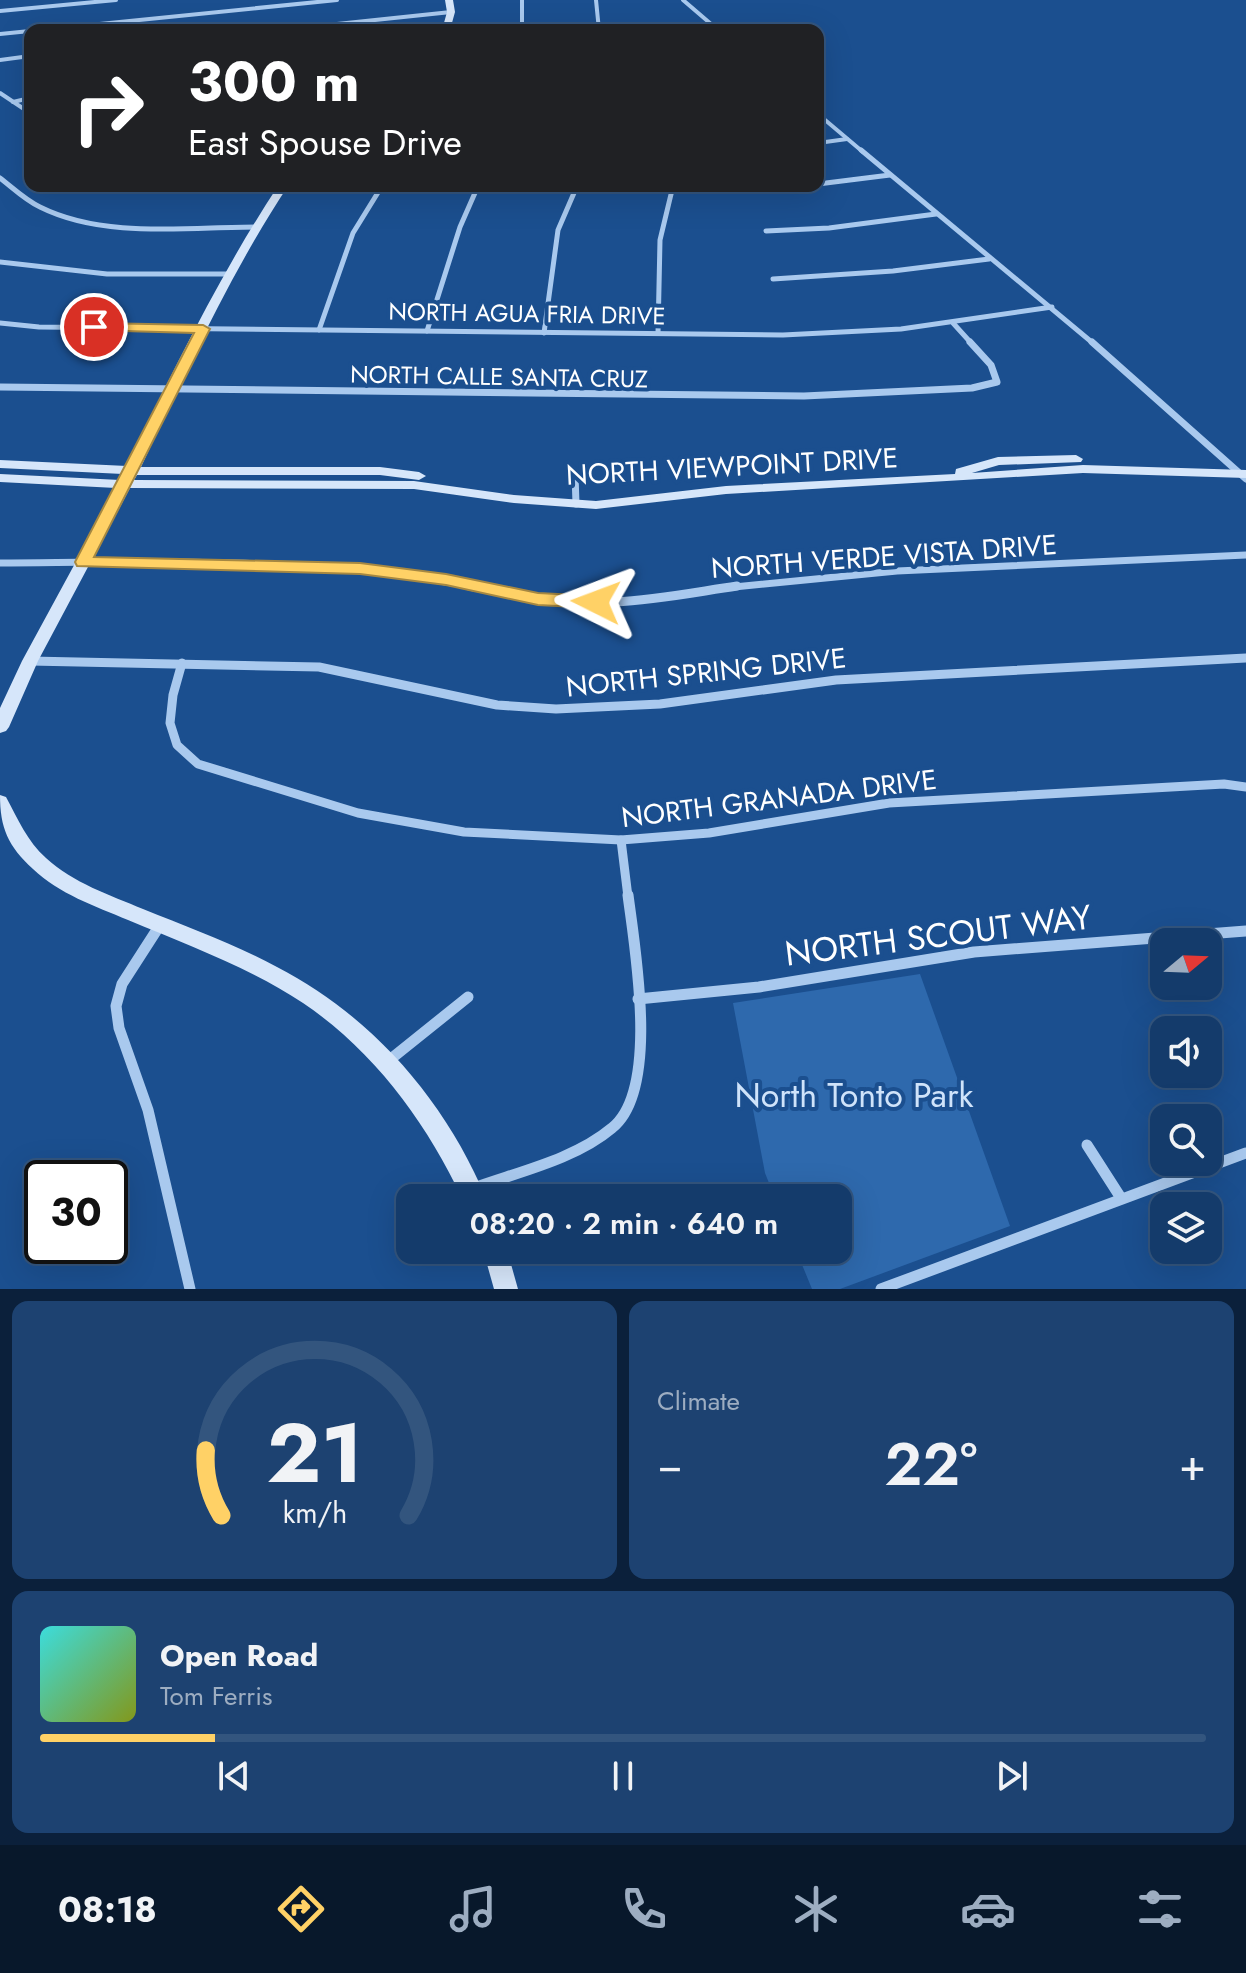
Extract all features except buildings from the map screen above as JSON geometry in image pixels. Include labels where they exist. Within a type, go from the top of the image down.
[{"type":"main road","points":[[448,24],[451,12],[449,0]]},
{"type":"main road","points":[[0,727],[30,661],[128,478],[170,391],[256,227],[279,192]]},
{"type":"main road","name":"NORTH VIEWPOINT DRIVE","points":[[953,476],[970,467],[1015,459],[1229,462],[1245,472]]},
{"type":"main road","name":"NORTH VIEWPOINT DRIVE","points":[[0,464],[128,478]]},
{"type":"main road","name":"NORTH VIEWPOINT DRIVE","points":[[0,478],[128,478],[305,487],[380,484],[576,504],[608,504],[685,493],[1083,469],[1245,472]]},
{"type":"main road","points":[[0,802],[10,825],[31,856],[63,882],[251,964],[312,998],[386,1063],[415,1097],[466,1184]]},
{"type":"main road","points":[[499,1264],[506,1289]]},
{"type":"street","points":[[0,11],[116,0]]},
{"type":"street","points":[[99,24],[337,0]]},
{"type":"street","points":[[522,0],[522,24]]},
{"type":"street","points":[[596,0],[598,24]]},
{"type":"street","points":[[683,0],[711,24]]},
{"type":"street","points":[[336,24],[451,12]]},
{"type":"street","points":[[372,24],[374,20]]},
{"type":"street","points":[[0,34],[24,32]]},
{"type":"street","points":[[0,60],[24,57]]},
{"type":"street","points":[[0,93],[24,109]]},
{"type":"street","points":[[13,102],[24,99]]},
{"type":"street","points":[[824,119],[989,259],[1052,307],[1229,462]]},
{"type":"street","points":[[824,142],[847,139]]},
{"type":"street","points":[[824,183],[890,175]]},
{"type":"street","points":[[0,178],[43,209],[79,220],[113,225],[256,227]]},
{"type":"street","points":[[319,330],[353,233],[378,192]]},
{"type":"street","points":[[427,331],[460,227],[475,192]]},
{"type":"street","points":[[544,333],[558,230],[574,192]]},
{"type":"street","points":[[658,333],[658,239],[671,192]]},
{"type":"street","points":[[766,231],[855,225],[936,214]]},
{"type":"street","points":[[773,279],[893,271],[989,259]]},
{"type":"street","points":[[0,262],[107,274],[232,274]]},
{"type":"street","name":"NORTH AGUA FRIA DRIVE","points":[[0,323],[39,327],[797,334],[953,323],[1052,307]]},
{"type":"street","name":"NORTH CALLE SANTA CRUZ","points":[[0,387],[804,396],[972,388],[997,382],[991,365],[953,323]]},
{"type":"street","points":[[575,474],[576,504]]},
{"type":"street","name":"NORTH VERDE VISTA DRIVE","points":[[0,563],[360,568],[446,579],[538,599],[596,602],[665,597],[781,580],[1246,555]]},
{"type":"street","name":"NORTH SPRING DRIVE","points":[[30,661],[319,667],[497,705],[556,709],[660,704],[836,680],[1246,658]]},
{"type":"street","name":"NORTH GRANADA DRIVE","points":[[182,663],[173,695],[170,723],[177,745],[198,764],[358,813],[410,825],[464,832],[621,840],[709,833],[889,803],[1224,784],[1246,787]]},
{"type":"street","points":[[495,1184],[599,1138],[624,1118],[635,1093],[639,1061],[638,999],[621,840]]},
{"type":"street","points":[[160,925],[122,984],[116,1006],[119,1028],[148,1110],[190,1289]]},
{"type":"street","name":"NORTH SCOUT WAY","points":[[638,999],[759,987],[974,952],[1246,931]]},
{"type":"street","points":[[386,1063],[468,997]]},
{"type":"street","points":[[1087,1145],[1121,1198]]},
{"type":"street","points":[[881,1289],[1246,1153]]},
{"type":"green space","name":"North Tonto Park","points":[[920,974],[1010,1226],[840,1289],[812,1289],[802,1264],[852,1264],[852,1184],[769,1184],[733,1003]]},
{"type":"route","points":[[94,327],[203,329],[83,562],[360,568],[446,579],[538,599],[596,602]]}]
